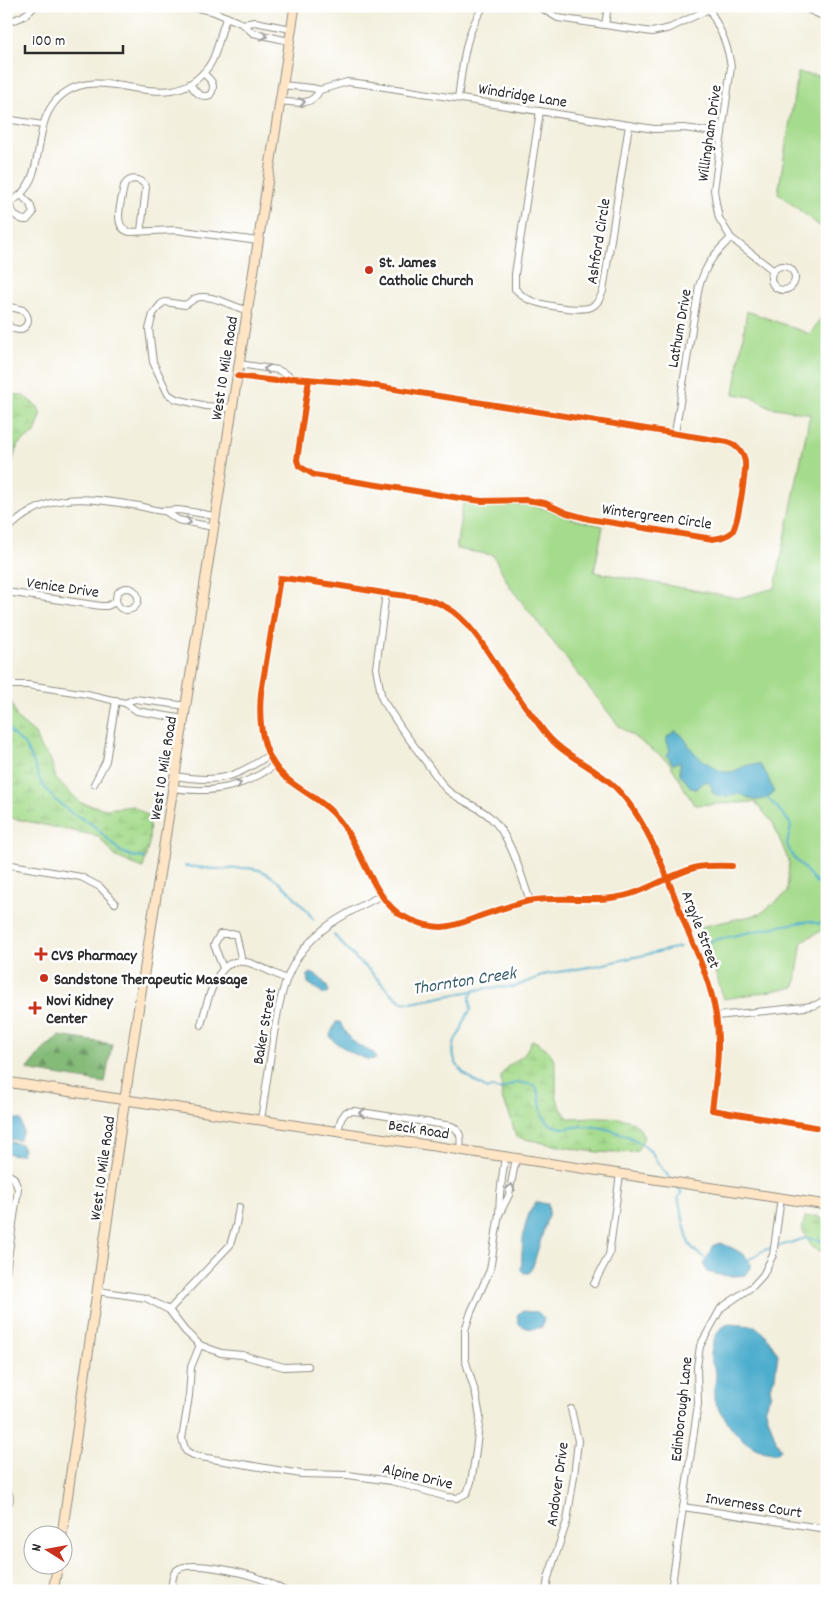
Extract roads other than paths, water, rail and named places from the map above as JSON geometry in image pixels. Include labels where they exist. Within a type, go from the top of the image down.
[{"type":"main road","name":"West 10 Mile Road","points":[[63,1524],[173,788],[295,6]]},
{"type":"main road","name":"Beck Road","points":[[6,1082],[827,1205]]},
{"type":"main road","points":[[53,1591],[56,1574]]},
{"type":"street","points":[[6,21],[12,21],[24,16],[35,6]]},
{"type":"street","points":[[186,6],[212,11],[243,24],[253,33],[289,42]]},
{"type":"street","points":[[458,98],[470,29],[484,6]]},
{"type":"street","points":[[538,6],[558,18],[652,32],[670,28],[712,8]]},
{"type":"street","points":[[605,25],[608,6]]},
{"type":"street","points":[[801,6],[827,18]]},
{"type":"street","name":"Willingham Drive","points":[[712,8],[728,47],[731,67],[714,190],[719,218],[731,238],[774,271]]},
{"type":"street","points":[[20,195],[32,208],[33,213],[27,220],[21,220],[16,217],[7,204],[20,195],[28,186],[36,168],[43,124],[48,112],[60,98],[70,90],[82,85],[98,84],[160,92],[172,91],[190,84],[203,73],[215,55],[221,30],[228,17]]},
{"type":"street","points":[[243,24],[255,22],[291,29]]},
{"type":"street","points":[[190,84],[199,95],[206,97],[210,95],[213,90],[213,84],[203,73]]},
{"type":"street","name":"Windridge Lane","points":[[282,85],[320,90],[347,82],[654,129],[684,128],[722,133]]},
{"type":"street","name":"Windridge Lane","points":[[279,101],[296,103],[308,101],[316,98],[320,90]]},
{"type":"street","name":"Ashford Circle","points":[[540,111],[515,274],[515,289],[524,297],[553,306],[583,308],[593,306],[600,299],[603,292],[629,125]]},
{"type":"street","points":[[6,119],[43,124]]},
{"type":"street","points":[[141,232],[146,190],[144,183],[134,179],[127,181],[124,186],[119,222],[124,231],[141,232],[176,230],[258,241]]},
{"type":"street","name":"Lathum Drive","points":[[675,433],[699,286],[706,266],[716,252],[731,238]]},
{"type":"street","points":[[232,408],[206,406],[176,399],[168,394],[152,362],[149,330],[152,314],[164,302],[185,305],[193,300],[206,298],[247,310]]},
{"type":"street","points":[[6,306],[20,308],[28,317],[26,326],[19,330],[11,328],[6,322]]},
{"type":"street","name":"Wintergreen Circle","points":[[239,364],[278,370],[293,378]]},
{"type":"street","name":"Wintergreen Circle","points":[[237,376],[276,381],[293,378],[309,379],[357,383],[728,442],[738,447],[745,462],[745,473],[735,526],[731,533],[723,538],[714,539],[589,519],[567,513],[545,503],[526,500],[482,501],[314,475],[299,466],[297,460],[309,379]]},
{"type":"street","points":[[6,531],[19,519],[36,508],[72,498],[97,499],[165,511],[179,510],[215,516]]},
{"type":"street","points":[[165,511],[178,520],[213,527]]},
{"type":"street","name":"Argyle Street","points":[[269,755],[262,739],[260,708],[280,578],[306,580],[432,601],[458,615],[486,650],[545,733],[572,757],[591,768],[616,788],[636,815],[653,844],[710,988],[716,1016],[717,1060],[712,1110],[827,1129]]},
{"type":"street","name":"Venice Drive","points":[[6,592],[101,606],[107,606],[116,602]]},
{"type":"street","points":[[386,593],[376,668],[382,699],[445,788],[454,796],[472,804],[490,817],[499,827],[508,844],[530,901]]},
{"type":"street","points":[[6,684],[28,685],[116,700],[125,703],[137,711],[184,719]]},
{"type":"street","points":[[125,703],[136,699],[187,706]]},
{"type":"street","points":[[94,784],[106,761],[116,700]]},
{"type":"street","points":[[175,776],[219,780],[241,772],[269,755],[289,781],[320,802],[340,820],[388,903],[400,914],[428,925],[441,927],[467,922],[484,914],[530,901],[611,898],[630,894],[696,868],[717,865],[732,866]]},
{"type":"street","points":[[173,788],[203,791],[220,790],[255,777],[275,765]]},
{"type":"street","points":[[219,780],[220,790]]},
{"type":"street","points":[[6,864],[81,877],[100,886],[115,904]]},
{"type":"street","name":"Baker Street","points":[[261,1120],[277,1010],[286,979],[305,947],[318,934],[345,915],[382,895]]},
{"type":"street","points":[[223,968],[214,944],[220,934],[236,934],[242,962]]},
{"type":"street","points":[[200,1025],[216,979],[223,968],[230,964],[242,962],[286,979]]},
{"type":"street","points":[[716,1016],[805,1007],[816,1005],[827,999]]},
{"type":"street","points":[[338,1131],[341,1119],[346,1112],[354,1111],[452,1126],[457,1129],[461,1136],[460,1150]]},
{"type":"street","name":"Alpine Drive","points":[[200,1346],[191,1367],[188,1381],[189,1396],[182,1439],[186,1451],[195,1456],[301,1474],[348,1475],[391,1481],[447,1498],[461,1497],[467,1493],[471,1482],[480,1417],[476,1395],[465,1359],[465,1330],[471,1312],[488,1276],[499,1214],[506,1156]]},
{"type":"street","points":[[499,1214],[509,1195],[516,1158]]},
{"type":"street","points":[[6,1173],[14,1178],[18,1189],[6,1272]]},
{"type":"street","points":[[594,1284],[609,1255],[620,1174]]},
{"type":"street","name":"Edinborough Lane","points":[[671,1591],[698,1404],[700,1346],[721,1308],[753,1286],[763,1275],[773,1254],[781,1198]]},
{"type":"street","points":[[169,1310],[230,1245],[239,1207]]},
{"type":"street","points":[[98,1291],[146,1298],[169,1310],[185,1331],[200,1346],[220,1353],[242,1355],[284,1367],[308,1366]]},
{"type":"street","name":"Andover Drive","points":[[546,1591],[548,1578],[567,1521],[574,1476],[578,1441],[572,1409]]},
{"type":"street","points":[[6,1489],[10,1495],[10,1501],[6,1508]]},
{"type":"street","name":"Inverness Court","points":[[683,1507],[820,1528]]},
{"type":"street","points":[[171,1591],[174,1572],[190,1565],[245,1574],[264,1580],[285,1591]]},
{"type":"water","points":[[675,731],[684,737],[698,756],[719,770],[730,772],[749,765],[760,765],[767,775],[774,792],[762,800],[754,800],[741,794],[719,796],[712,792],[712,787],[708,782],[703,782],[696,789],[691,788],[680,774],[680,762],[673,764],[667,755],[670,750],[667,737]]},
{"type":"water","points":[[311,973],[320,978],[326,985],[329,991],[325,995],[308,983],[307,976]]},
{"type":"water","points":[[336,1022],[340,1022],[353,1041],[362,1048],[374,1053],[376,1059],[371,1060],[360,1057],[332,1040],[330,1035]]},
{"type":"water","points":[[6,1117],[21,1120],[23,1132],[19,1140],[6,1139]]},
{"type":"water","points":[[6,1141],[21,1144],[22,1154],[6,1153]]},
{"type":"water","points":[[536,1202],[548,1204],[549,1212],[533,1266],[529,1273],[524,1273],[521,1270],[525,1226]]},
{"type":"water","points":[[721,1243],[738,1251],[748,1259],[750,1264],[746,1275],[726,1276],[707,1272],[704,1264],[714,1245]]},
{"type":"water","points":[[521,1311],[538,1312],[544,1318],[542,1327],[530,1329],[519,1324],[517,1315]]},
{"type":"water","points":[[729,1324],[755,1326],[766,1335],[778,1354],[775,1377],[770,1386],[771,1394],[765,1407],[776,1441],[781,1449],[778,1453],[761,1450],[746,1442],[733,1430],[715,1400],[716,1374],[711,1360],[712,1349],[717,1333]]},
{"type":"waterway","name":"Thornton Creek","points":[[6,723],[12,734],[24,744],[41,783],[53,798],[73,814],[92,824],[120,851],[131,856],[144,858]]},
{"type":"waterway","points":[[767,798],[790,823],[791,827],[787,844],[791,854],[817,883],[827,884]]},
{"type":"waterway","name":"Thornton Creek","points":[[185,866],[218,869],[251,868],[259,870],[282,884],[314,920]]},
{"type":"waterway","name":"Thornton Creek","points":[[707,943],[779,926],[810,921],[819,924],[823,921],[827,923]]},
{"type":"waterway","name":"Thornton Creek","points":[[334,935],[390,992],[402,1002],[411,1003],[487,988],[514,987],[547,974],[595,966],[680,947]]},
{"type":"waterway","points":[[473,992],[470,997],[471,1010],[455,1040],[453,1050],[454,1058],[461,1071],[487,1089],[492,1087],[498,1090],[517,1082],[534,1085],[539,1095],[544,1117],[552,1125],[565,1128],[594,1127],[612,1130],[629,1137],[651,1152],[671,1179]]},
{"type":"waterway","points":[[677,1186],[682,1193],[678,1197],[689,1244],[696,1252],[708,1260]]},
{"type":"waterway","points":[[776,1247],[806,1238],[827,1242]]},
{"type":"waterway","points":[[747,1261],[762,1251],[771,1248]]},
{"type":"place","name":"St. James Catholic Church","points":[[369,270]]},
{"type":"place","name":"CVS Pharmacy","points":[[41,954]]},
{"type":"place","name":"Sandstone Therapeutic Massage","points":[[44,978]]},
{"type":"place","name":"Novi Kidney Center","points":[[35,1008]]}]
